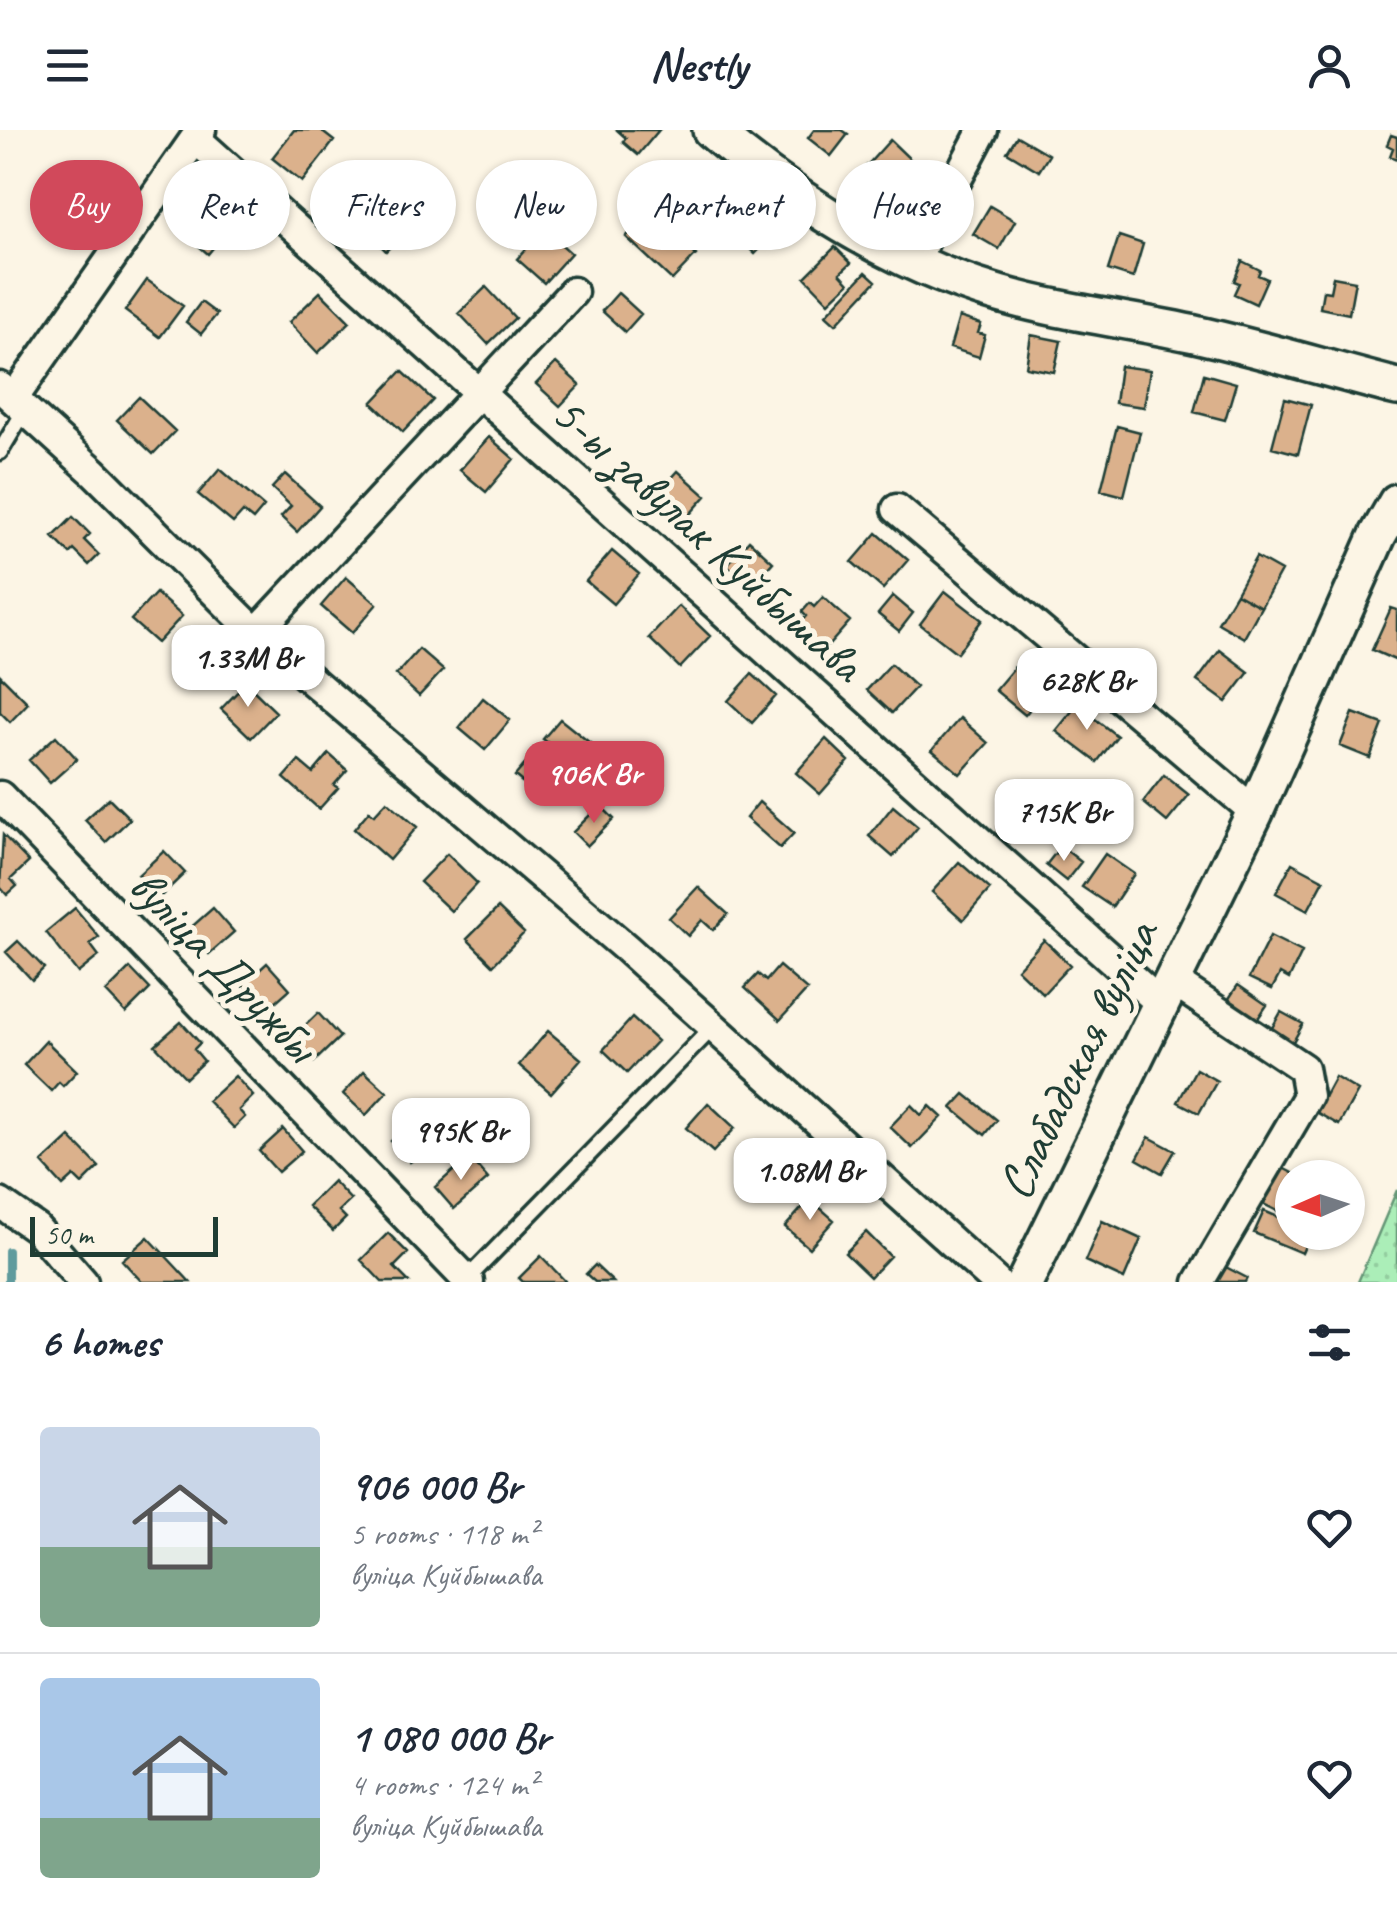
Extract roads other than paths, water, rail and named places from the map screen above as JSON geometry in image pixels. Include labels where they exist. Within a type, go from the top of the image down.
[{"type":"street","points":[[711,130],[818,211],[914,261],[999,294],[1202,336],[1397,387]]},
{"type":"street","points":[[914,261],[983,130]]},
{"type":"street","points":[[199,134],[13,399],[94,472],[256,633],[626,948],[996,1282]]},
{"type":"street","name":"5-ы завулак Куйбышава","points":[[199,134],[481,392],[1165,992],[1303,1068],[1308,1096],[1199,1282]]},
{"type":"street","points":[[256,633],[572,292]]},
{"type":"street","name":"Слабадская вуліца","points":[[1025,1282],[1255,812],[1378,535],[1397,502]]},
{"type":"street","points":[[897,509],[1255,812]]},
{"type":"street","name":"вуліца Дружбы","points":[[0,796],[466,1281]]},
{"type":"street","points":[[0,1203],[36,1228],[83,1282]]},
{"type":"lane","points":[[0,452],[13,399]]},
{"type":"lane","points":[[466,1281],[712,1028]]},
{"type":"waterway","points":[[8,1251],[8,1282]]}]
